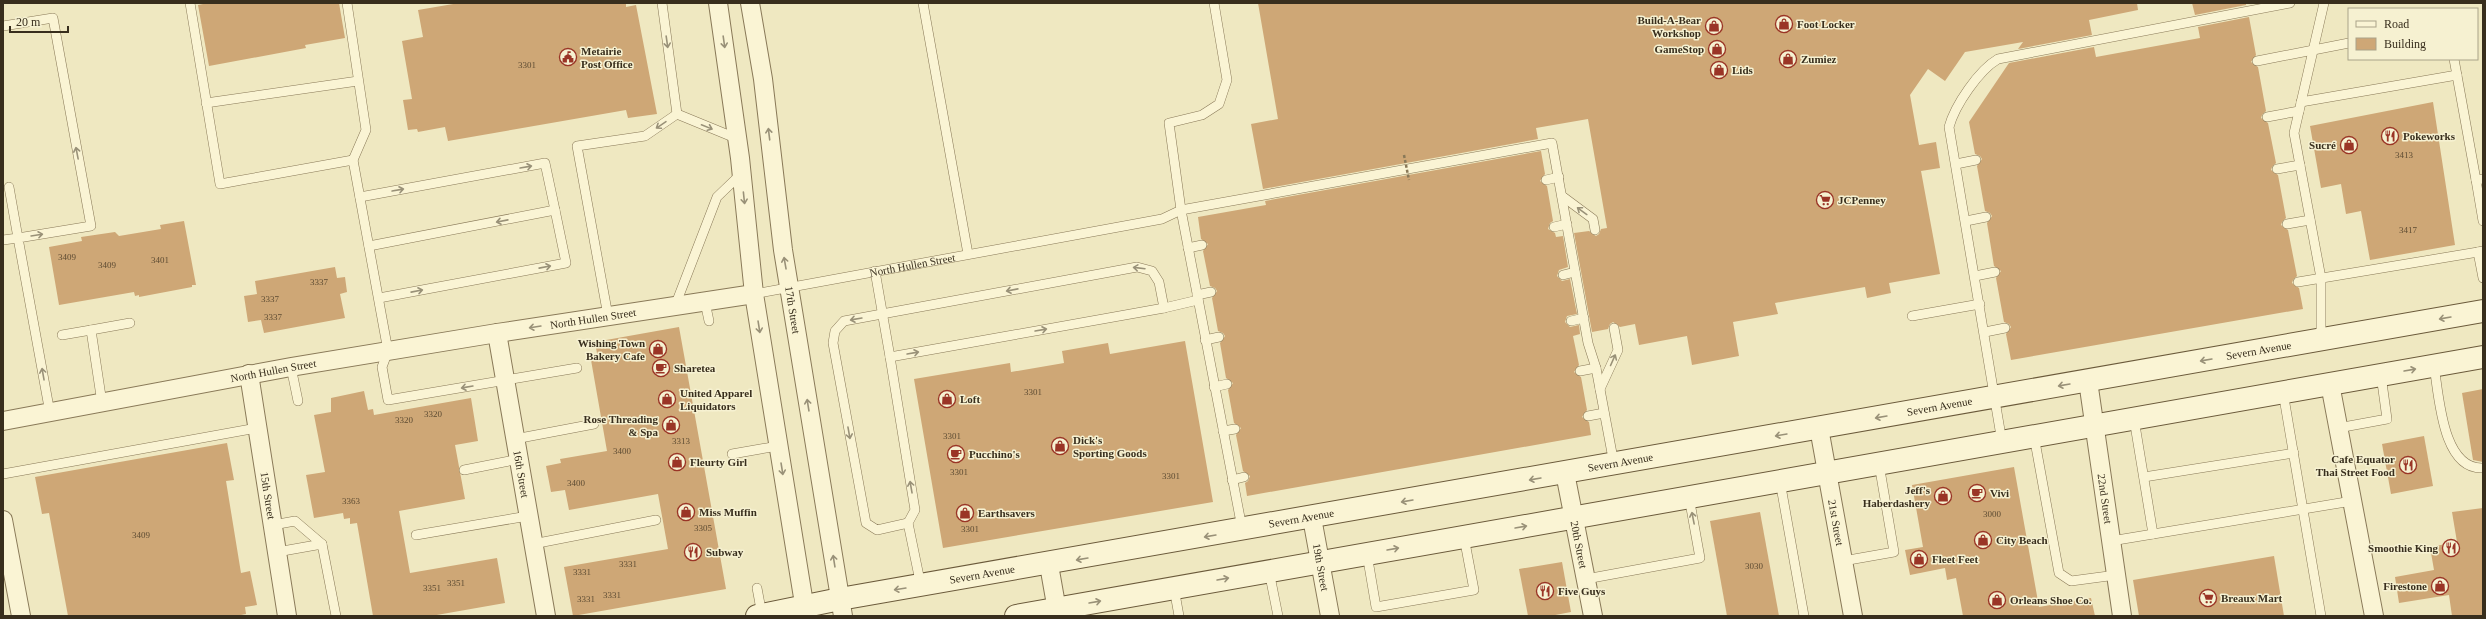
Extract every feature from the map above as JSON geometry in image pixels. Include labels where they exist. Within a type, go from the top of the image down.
[{"type":"street","points":[[718,3],[738,139],[754,294],[805,612]]},
{"type":"street","name":"17th Street","points":[[750,3],[763,79],[789,286],[841,608]]},
{"type":"street","name":"North Hullen Street","points":[[3,421],[249,374],[497,332],[754,294]]},
{"type":"street","name":"Severn Avenue","points":[[760,616],[841,608],[921,586],[2483,311]]},
{"type":"street","name":"16th Street","points":[[497,332],[546,616]]},
{"type":"street","points":[[1016,616],[1057,612],[1174,588],[1269,571],[2483,357]]},
{"type":"street","name":"15th Street","points":[[249,374],[287,616]]},
{"type":"street","name":"22nd Street","points":[[2088,381],[2122,616]]},
{"type":"street","points":[[2330,384],[2374,616]]},
{"type":"street","name":"21st Street","points":[[1819,428],[1853,616]]},
{"type":"street","name":"20th Street","points":[[1565,473],[1594,616]]},
{"type":"street","name":"19th Street","points":[[1312,518],[1330,616]]},
{"type":"street","points":[[3,520],[21,616]]},
{"type":"street","points":[[1049,564],[1057,612]]},
{"type":"lane","points":[[190,3],[220,184],[353,160]]},
{"type":"lane","points":[[347,3],[366,130],[353,160],[388,351],[382,367],[388,400],[577,368]]},
{"type":"lane","points":[[662,3],[677,114]]},
{"type":"lane","points":[[923,3],[968,254]]},
{"type":"lane","points":[[1214,3],[1227,80],[1219,104],[1202,115],[1169,123],[1181,210],[1242,530]]},
{"type":"lane","points":[[2002,442],[1985,332],[1949,127],[1953,114],[1986,66],[1998,59],[2290,3]]},
{"type":"lane","points":[[2321,340],[2321,278],[2294,133],[2324,3]]},
{"type":"lane","points":[[3,26],[53,18],[91,226],[3,240]]},
{"type":"lane","points":[[2257,61],[2348,43]]},
{"type":"lane","points":[[2454,60],[2480,179],[2483,221]]},
{"type":"lane","points":[[2267,117],[2300,106],[2457,75]]},
{"type":"lane","points":[[206,103],[358,81]]},
{"type":"lane","points":[[608,316],[577,146],[645,136],[677,114]]},
{"type":"lane","points":[[677,114],[738,139]]},
{"type":"lane","name":"North Hullen Street","points":[[754,294],[789,286],[1162,219],[1181,210],[1552,143],[1558,177]]},
{"type":"lane","points":[[1956,164],[1976,160]]},
{"type":"lane","points":[[360,197],[545,163],[566,263],[378,298]]},
{"type":"lane","points":[[2277,170],[2300,165]]},
{"type":"lane","points":[[675,306],[717,197],[742,174]]},
{"type":"lane","points":[[1546,180],[1558,177],[1575,272],[1596,368],[1614,464]]},
{"type":"lane","points":[[9,187],[50,413]]},
{"type":"lane","points":[[1562,196],[1593,219],[1595,230]]},
{"type":"lane","points":[[369,246],[555,210]]},
{"type":"lane","points":[[1966,221],[1986,217]]},
{"type":"lane","points":[[2287,224],[2310,220]]},
{"type":"lane","points":[[1554,227],[1567,224]]},
{"type":"lane","points":[[1188,248],[1202,245]]},
{"type":"lane","points":[[2298,282],[2481,251],[2483,278]]},
{"type":"lane","points":[[908,523],[877,530],[866,523],[832,343],[835,331],[844,322],[1137,266],[1152,271],[1159,282],[1164,308]]},
{"type":"lane","points":[[875,271],[915,510],[908,523],[921,586]]},
{"type":"lane","points":[[1563,274],[1575,272]]},
{"type":"lane","points":[[1975,276],[1995,272]]},
{"type":"lane","points":[[890,357],[1164,308],[1211,292]]},
{"type":"lane","points":[[705,302],[708,321]]},
{"type":"lane","points":[[1912,316],[1980,304]]},
{"type":"lane","points":[[1571,321],[1584,318]]},
{"type":"lane","points":[[62,335],[130,323]]},
{"type":"lane","points":[[1600,390],[1618,350],[1614,328]]},
{"type":"lane","points":[[1985,332],[2005,328]]},
{"type":"lane","points":[[91,330],[102,403]]},
{"type":"lane","points":[[1205,340],[1219,337]]},
{"type":"lane","points":[[2434,365],[2446,433],[2459,459],[2468,467],[2483,468]]},
{"type":"lane","points":[[291,367],[298,401]]},
{"type":"lane","points":[[1580,371],[1596,368]]},
{"type":"lane","points":[[2338,428],[2387,419],[2381,375]]},
{"type":"lane","points":[[1214,387],[1227,384]]},
{"type":"lane","points":[[2283,392],[2321,616]]},
{"type":"lane","points":[[1588,416],[1604,413]]},
{"type":"lane","points":[[2134,418],[2153,534]]},
{"type":"lane","points":[[515,439],[594,424]]},
{"type":"lane","points":[[3,474],[257,428]]},
{"type":"lane","points":[[1223,431],[1235,429]]},
{"type":"lane","points":[[2034,436],[2059,573],[2071,581],[2116,575]]},
{"type":"lane","points":[[732,454],[778,446]]},
{"type":"lane","points":[[2144,477],[2294,454]]},
{"type":"lane","points":[[464,470],[519,458]]},
{"type":"lane","points":[[1843,561],[1894,552],[1879,464]]},
{"type":"lane","points":[[1232,480],[1244,477]]},
{"type":"lane","points":[[1780,481],[1804,616]]},
{"type":"lane","points":[[1586,579],[1700,558],[1689,497]]},
{"type":"lane","points":[[2111,541],[2352,501]]},
{"type":"lane","points":[[416,535],[528,516]]},
{"type":"lane","points":[[533,544],[656,520]]},
{"type":"lane","points":[[273,525],[295,521],[322,544],[336,616]]},
{"type":"lane","points":[[1367,554],[1376,607],[1474,590],[1464,537]]},
{"type":"lane","points":[[277,552],[322,544]]},
{"type":"lane","points":[[1269,571],[1278,616]]},
{"type":"lane","points":[[757,588],[760,616]]},
{"type":"lane","points":[[1174,588],[1179,616]]},
{"type":"path","points":[[1404,155],[1409,180]]},
{"type":"building","points":[[208,3],[339,3],[345,38],[305,45],[306,48],[209,66],[198,5]]},
{"type":"building","points":[[459,3],[626,3],[626,7],[636,5],[657,114],[628,118],[626,110],[448,141],[445,127],[418,132],[417,129],[408,130],[403,100],[412,99],[402,41],[423,37],[418,10]]},
{"type":"building","points":[[1258,3],[2137,3],[2138,10],[2089,20],[2092,35],[2018,49],[2023,42],[1965,52],[1945,81],[1928,69],[1910,95],[1919,145],[1936,142],[1940,168],[1921,171],[1940,274],[1889,283],[1891,293],[1867,298],[1865,287],[1775,303],[1778,314],[1733,322],[1739,356],[1692,365],[1687,336],[1639,345],[1635,324],[1620,327],[1613,322],[1610,324],[1608,329],[1592,332],[1574,233],[1589,231],[1596,236],[1599,234],[1601,229],[1607,228],[1588,119],[1536,128],[1538,139],[1263,189],[1251,124],[1278,119]]},
{"type":"building","points":[[2192,3],[2246,3],[2246,5],[2195,15]]},
{"type":"building","points":[[2249,17],[2256,55],[2251,62],[2258,67],[2266,111],[2261,118],[2268,123],[2276,163],[2271,170],[2278,175],[2286,218],[2281,225],[2288,230],[2297,276],[2292,283],[2299,288],[2303,309],[2011,360],[2006,334],[2011,327],[2009,324],[2004,322],[1996,278],[2001,271],[1994,266],[1987,223],[1992,216],[1990,213],[1985,211],[1977,166],[1982,159],[1980,156],[1975,154],[1969,122],[2009,63],[2094,47],[2096,57],[2200,38],[2198,27]]},
{"type":"building","points":[[2433,102],[2455,245],[2370,260],[2361,211],[2346,214],[2341,184],[2321,188],[2310,126]]},
{"type":"building","points":[[1541,151],[1545,174],[1540,181],[1547,186],[1553,221],[1550,223],[1548,229],[1555,233],[1556,237],[1563,236],[1568,267],[1559,270],[1557,276],[1562,281],[1570,279],[1577,314],[1567,316],[1565,322],[1570,327],[1579,325],[1580,334],[1573,336],[1579,365],[1574,372],[1581,377],[1587,410],[1582,417],[1589,422],[1591,435],[1247,496],[1245,483],[1248,481],[1250,476],[1243,471],[1236,435],[1241,428],[1234,423],[1228,390],[1233,383],[1226,378],[1220,343],[1225,336],[1223,333],[1218,331],[1212,298],[1217,291],[1215,288],[1210,286],[1203,251],[1208,244],[1201,239],[1198,217],[1266,205],[1265,201]]},
{"type":"building","points":[[184,221],[196,285],[139,297],[139,295],[135,296],[134,292],[59,305],[49,247],[82,241],[81,237],[115,232],[119,236],[161,229],[160,225]]},
{"type":"building","points":[[335,267],[337,278],[345,277],[347,292],[340,294],[345,318],[264,333],[261,320],[248,322],[244,296],[257,294],[255,281]]},
{"type":"building","points":[[679,327],[726,589],[573,616],[564,567],[668,549],[658,494],[569,510],[565,490],[551,492],[546,466],[561,463],[560,459],[607,451],[591,360],[598,359],[595,342]]},
{"type":"building","points":[[1185,341],[1213,502],[943,548],[914,379],[1010,363],[1011,372],[1064,363],[1062,351],[1108,343],[1110,354]]},
{"type":"building","points":[[2483,389],[2483,462],[2473,460],[2462,393]]},
{"type":"building","points":[[364,391],[368,410],[373,409],[374,415],[471,398],[478,441],[455,445],[465,499],[399,511],[410,573],[497,558],[505,603],[431,616],[373,616],[357,523],[350,524],[350,518],[344,519],[343,513],[314,518],[306,475],[325,472],[314,415],[331,412],[331,398]]},
{"type":"building","name":"Cafe Equator Thai Street Food","points":[[2424,436],[2433,486],[2391,494],[2382,444]]},
{"type":"building","points":[[227,443],[234,480],[226,481],[241,573],[250,571],[257,605],[245,607],[246,614],[236,616],[68,616],[49,513],[42,514],[35,477]]},
{"type":"building","points":[[2014,467],[2039,607],[2091,598],[2095,616],[1963,616],[1956,578],[1947,580],[1945,568],[1910,575],[1905,550],[1923,547],[1912,485]]},
{"type":"building","points":[[2483,508],[2483,616],[2452,616],[2449,595],[2399,603],[2395,577],[2434,570],[2430,547],[2457,542],[2452,512]]},
{"type":"building","points":[[1760,512],[1779,616],[1727,616],[1710,521]]},
{"type":"building","name":"Breaux Mart","points":[[2274,556],[2284,616],[2139,616],[2133,580]]},
{"type":"building","name":"Five Guys","points":[[1562,562],[1571,612],[1550,616],[1528,616],[1519,569]]},
{"type":"place","name":"Foot Locker","points":[[1784,24]]},
{"type":"place","name":"Build-A-Bear Workshop","points":[[1714,26]]},
{"type":"place","name":"GameStop","points":[[1717,49]]},
{"type":"place","name":"Metairie Post Office","points":[[568,57]]},
{"type":"place","name":"Zumiez","points":[[1788,59]]},
{"type":"place","name":"Lids","points":[[1719,70]]},
{"type":"place","name":"Pokeworks","points":[[2390,136]]},
{"type":"place","name":"Sucré","points":[[2349,145]]},
{"type":"place","name":"JCPenney","points":[[1825,200]]},
{"type":"place","name":"Wishing Town Bakery Cafe","points":[[658,349]]},
{"type":"place","name":"Sharetea","points":[[661,368]]},
{"type":"place","name":"United Apparel Liquidators","points":[[667,399]]},
{"type":"place","name":"Loft","points":[[947,399]]},
{"type":"place","name":"Rose Threading & Spa","points":[[671,425]]},
{"type":"place","name":"Dick's Sporting Goods","points":[[1060,446]]},
{"type":"place","name":"Pucchino's","points":[[956,454]]},
{"type":"place","name":"Fleurty Girl","points":[[677,462]]},
{"type":"place","name":"Cafe Equator Thai Street Food","points":[[2408,465]]},
{"type":"place","name":"Vivi","points":[[1977,493]]},
{"type":"place","name":"Jeff's Haberdashery","points":[[1943,496]]},
{"type":"place","name":"Miss Muffin","points":[[686,512]]},
{"type":"place","name":"Earthsavers","points":[[965,513]]},
{"type":"place","name":"City Beach","points":[[1983,540]]},
{"type":"place","name":"Smoothie King","points":[[2451,548]]},
{"type":"place","name":"Subway","points":[[693,552]]},
{"type":"place","name":"Fleet Feet","points":[[1919,559]]},
{"type":"place","name":"Firestone","points":[[2440,586]]},
{"type":"place","name":"Five Guys","points":[[1545,591]]},
{"type":"place","name":"Breaux Mart","points":[[2208,598]]},
{"type":"place","name":"Orleans Shoe Co.","points":[[1997,600]]}]
